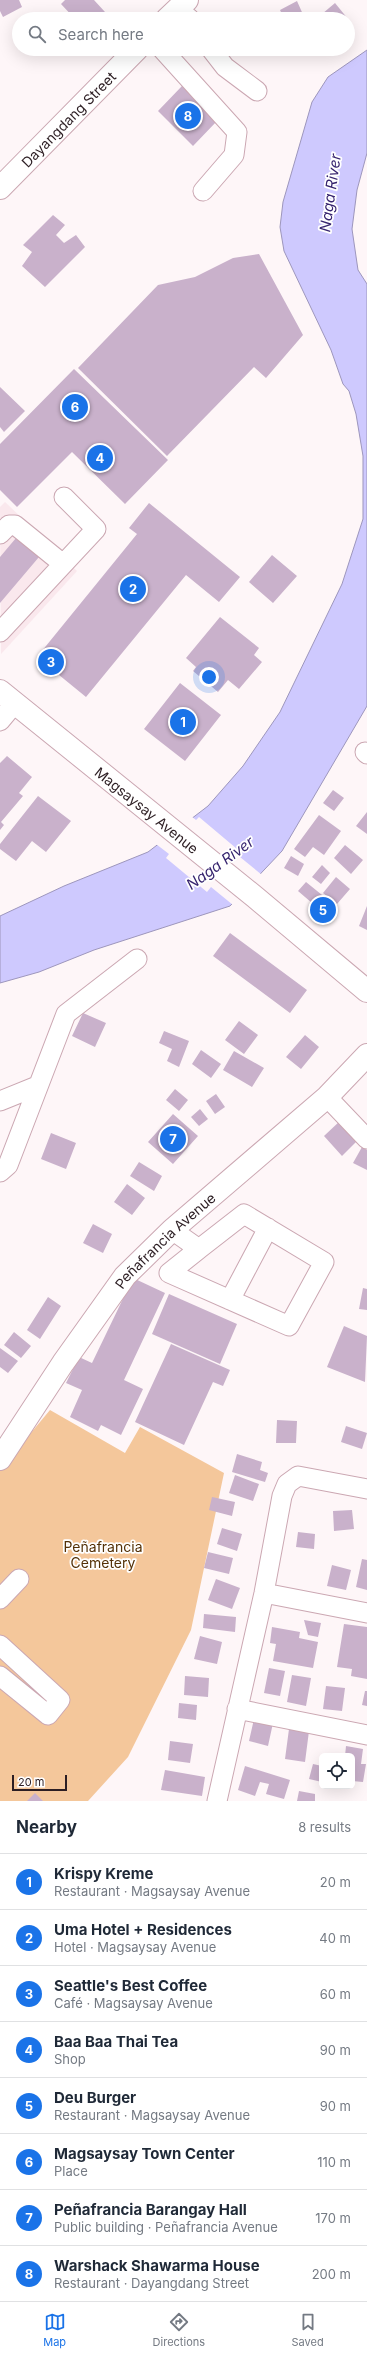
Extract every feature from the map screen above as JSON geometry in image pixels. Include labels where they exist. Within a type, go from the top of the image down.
[{"type":"main road","name":"Dayangdang Street","points":[[0,188],[130,56]]},
{"type":"main road","name":"Magsaysay Avenue","points":[[8,697],[255,897],[367,991]]},
{"type":"main road","name":"Peñafrancia Avenue","points":[[0,1459],[63,1363],[125,1276],[172,1230],[327,1097],[367,1055]]},
{"type":"street","points":[[168,56],[237,132],[234,155],[204,191]]},
{"type":"street","points":[[216,56],[225,67],[257,91]]},
{"type":"street","points":[[0,632],[96,529],[64,497]]},
{"type":"street","points":[[0,534],[9,525],[15,525],[63,564]]},
{"type":"street","points":[[0,721],[8,697]]},
{"type":"street","points":[[0,1172],[8,1165],[37,1086],[66,1014],[137,959]]},
{"type":"street","points":[[0,1101],[37,1086]]},
{"type":"street","points":[[327,1097],[367,1139]]},
{"type":"street","points":[[244,1214],[324,1262],[289,1326],[169,1273],[199,1249],[244,1214]]},
{"type":"street","points":[[230,1300],[268,1228]]},
{"type":"street","points":[[172,1230],[199,1249]]},
{"type":"street","points":[[217,1801],[264,1593],[282,1496],[287,1484],[298,1476],[367,1489]]},
{"type":"street","points":[[0,1599],[19,1579]]},
{"type":"street","points":[[264,1593],[367,1613]]},
{"type":"street","points":[[0,1646],[60,1700],[48,1715],[0,1676]]},
{"type":"street","points":[[237,1709],[367,1735]]},
{"type":"shaded area","points":[[5,502],[77,571],[1,654],[0,507]]},
{"type":"green space","name":"Peñafrancia Cemetery","points":[[50,1410],[125,1453],[140,1427],[224,1473],[191,1630],[128,1757],[88,1801],[0,1801],[0,1470]]},
{"type":"water","name":"Naga River","points":[[367,50],[367,153],[357,190],[352,229],[358,270],[367,284],[367,706],[282,851],[230,906],[94,950],[39,972],[0,983],[0,916],[64,886],[148,852],[208,806],[243,766],[280,712],[342,584],[363,519],[363,456],[356,414],[349,391],[343,384],[331,350],[284,251],[280,227],[283,202],[312,102],[328,77]]},
{"type":"pier","points":[[191,816],[196,820],[199,817],[243,854],[240,857],[262,875],[233,905],[211,887],[207,892],[166,858],[169,854],[156,844]]},
{"type":"building","points":[[0,0],[19,0],[22,7],[3,17],[0,11]]},
{"type":"building","points":[[65,0],[94,0],[105,12],[68,12],[61,4]]},
{"type":"building","points":[[297,1],[302,12],[281,12],[280,10]]},
{"type":"building","points":[[335,3],[342,12],[324,12]]},
{"type":"building","points":[[182,86],[217,121],[193,146],[158,111]]},
{"type":"building","points":[[53,215],[65,225],[56,235],[64,243],[76,235],[85,247],[45,287],[22,266],[32,252],[23,245]]},
{"type":"building","points":[[259,254],[303,335],[266,378],[254,367],[167,456],[78,368],[158,285],[195,277],[233,258]]},
{"type":"building","points":[[74,369],[168,460],[125,504],[72,452],[17,507],[0,490],[0,444]]},
{"type":"building","points":[[0,387],[25,411],[4,432],[0,427]]},
{"type":"building","points":[[149,503],[240,577],[219,602],[186,575],[86,697],[37,657],[137,534],[129,528]]},
{"type":"building","points":[[16,538],[39,557],[0,603],[0,557]]},
{"type":"building","points":[[272,555],[297,576],[273,603],[249,582]]},
{"type":"building","points":[[220,617],[259,648],[254,655],[262,662],[239,689],[228,680],[218,692],[193,671],[196,667],[186,658]]},
{"type":"building","points":[[180,683],[221,715],[185,761],[144,729]]},
{"type":"building","points":[[7,756],[32,777],[19,793],[23,796],[1,822],[4,825],[0,830],[0,763]]},
{"type":"building","points":[[333,790],[344,798],[334,811],[323,803]]},
{"type":"building","points":[[38,796],[71,821],[46,852],[32,841],[16,861],[0,849],[0,844]]},
{"type":"building","points":[[367,812],[367,834],[356,826]]},
{"type":"building","points":[[319,815],[341,831],[324,855],[313,847],[305,857],[294,849]]},
{"type":"building","points":[[345,845],[363,860],[351,874],[334,858]]},
{"type":"building","points":[[291,856],[304,864],[298,876],[284,868]]},
{"type":"building","points":[[322,865],[330,873],[321,884],[312,877]]},
{"type":"building","points":[[336,877],[350,889],[337,904],[323,893]]},
{"type":"building","points":[[306,882],[327,899],[319,909],[298,891]]},
{"type":"building","points":[[367,906],[367,930],[359,926]]},
{"type":"building","points":[[230,933],[307,990],[290,1013],[213,956]]},
{"type":"building","points":[[83,1013],[106,1023],[95,1047],[72,1036]]},
{"type":"building","points":[[239,1021],[258,1035],[244,1054],[225,1040]]},
{"type":"building","points":[[164,1031],[189,1041],[179,1067],[167,1061],[172,1049],[159,1043]]},
{"type":"building","points":[[305,1035],[319,1047],[301,1069],[286,1057]]},
{"type":"building","points":[[201,1050],[221,1064],[211,1078],[192,1064]]},
{"type":"building","points":[[234,1051],[264,1068],[252,1087],[223,1070]]},
{"type":"building","points":[[175,1089],[188,1100],[179,1111],[166,1100]]},
{"type":"building","points":[[216,1094],[225,1107],[215,1114],[206,1101]]},
{"type":"building","points":[[200,1109],[208,1119],[199,1126],[191,1117]]},
{"type":"building","points":[[173,1114],[198,1136],[173,1164],[148,1142]]},
{"type":"building","points":[[341,1120],[359,1139],[342,1156],[324,1136]]},
{"type":"building","points":[[51,1133],[76,1143],[66,1169],[41,1159]]},
{"type":"building","points":[[362,1147],[367,1150],[367,1170],[353,1163]]},
{"type":"building","points":[[139,1162],[162,1176],[154,1191],[130,1176]]},
{"type":"building","points":[[127,1184],[145,1198],[132,1215],[114,1202]]},
{"type":"building","points":[[93,1224],[112,1234],[103,1253],[83,1243]]},
{"type":"building","points":[[133,1278],[165,1293],[124,1380],[143,1389],[121,1435],[101,1425],[98,1431],[70,1417],[82,1390],[66,1383],[79,1357],[92,1363]]},
{"type":"building","points":[[363,1288],[367,1289],[367,1310],[359,1309]]},
{"type":"building","points":[[169,1294],[237,1324],[220,1364],[152,1334]]},
{"type":"building","points":[[48,1297],[61,1306],[40,1339],[27,1330]]},
{"type":"building","points":[[344,1326],[367,1336],[365,1382],[327,1367]]},
{"type":"building","points":[[14,1332],[31,1346],[21,1358],[4,1345]]},
{"type":"building","points":[[171,1344],[230,1370],[223,1386],[213,1382],[184,1445],[135,1422]]},
{"type":"building","points":[[0,1348],[18,1361],[8,1373],[0,1367]]},
{"type":"building","points":[[277,1420],[297,1421],[296,1443],[276,1443]]},
{"type":"building","points":[[346,1426],[367,1433],[362,1449],[341,1442]]},
{"type":"building","points":[[237,1454],[262,1462],[260,1470],[268,1473],[265,1482],[232,1472]]},
{"type":"building","points":[[235,1475],[259,1484],[253,1501],[229,1493]]},
{"type":"building","points":[[212,1497],[235,1502],[232,1516],[209,1510]]},
{"type":"building","points":[[352,1510],[354,1529],[334,1531],[333,1511]]},
{"type":"building","points":[[222,1528],[242,1534],[237,1551],[217,1544]]},
{"type":"building","points":[[298,1532],[315,1534],[314,1549],[296,1547]]},
{"type":"building","points":[[208,1552],[233,1558],[229,1574],[204,1568]]},
{"type":"building","points":[[362,1559],[367,1560],[367,1590],[356,1587]]},
{"type":"building","points":[[332,1565],[351,1570],[346,1590],[327,1586]]},
{"type":"building","points":[[216,1579],[240,1588],[232,1609],[208,1600]]},
{"type":"building","points":[[204,1614],[236,1617],[235,1632],[203,1628]]},
{"type":"building","points":[[304,1620],[321,1623],[318,1637],[308,1635]]},
{"type":"building","points":[[344,1624],[367,1627],[367,1679],[351,1676],[352,1669],[337,1667]]},
{"type":"building","points":[[272,1627],[300,1632],[299,1638],[318,1642],[313,1668],[273,1661],[276,1644],[270,1643]]},
{"type":"building","points":[[200,1636],[222,1642],[217,1664],[194,1659]]},
{"type":"building","points":[[269,1668],[285,1671],[280,1696],[264,1693]]},
{"type":"building","points":[[292,1675],[311,1678],[306,1706],[287,1702]]},
{"type":"building","points":[[185,1676],[209,1678],[208,1697],[184,1695]]},
{"type":"building","points":[[326,1686],[345,1688],[342,1711],[323,1709]]},
{"type":"building","points":[[365,1691],[367,1691],[367,1706],[362,1705]]},
{"type":"building","points":[[179,1703],[197,1705],[196,1720],[178,1718]]},
{"type":"building","points":[[254,1719],[273,1723],[268,1746],[249,1741]]},
{"type":"building","points":[[289,1729],[309,1731],[305,1762],[285,1759]]},
{"type":"building","points":[[170,1741],[193,1744],[190,1763],[168,1760]]},
{"type":"building","points":[[346,1746],[363,1749],[361,1764],[366,1764],[363,1782],[355,1781],[355,1753],[345,1753]]},
{"type":"building","points":[[313,1764],[319,1765],[319,1781],[309,1779]]},
{"type":"building","points":[[245,1766],[290,1780],[284,1799],[266,1794],[269,1784],[260,1782],[255,1796],[238,1790]]},
{"type":"building","points":[[165,1770],[205,1777],[202,1796],[161,1790]]},
{"type":"building","points":[[299,1791],[315,1794],[315,1801],[297,1801]]},
{"type":"building","points":[[35,1793],[43,1801],[27,1801]]},
{"type":"place","name":"Warshack Shawarma House","points":[[188,116]]},
{"type":"place","name":"Magsaysay Town Center","points":[[75,407]]},
{"type":"place","name":"Baa Baa Thai Tea","points":[[100,458]]},
{"type":"place","name":"Uma Hotel + Residences","points":[[133,589]]},
{"type":"place","name":"Seattle's Best Coffee","points":[[51,662]]},
{"type":"place","name":"Krispy Kreme","points":[[183,722]]},
{"type":"place","name":"Deu Burger","points":[[323,910]]},
{"type":"place","name":"Peñafrancia Barangay Hall","points":[[173,1139]]}]
